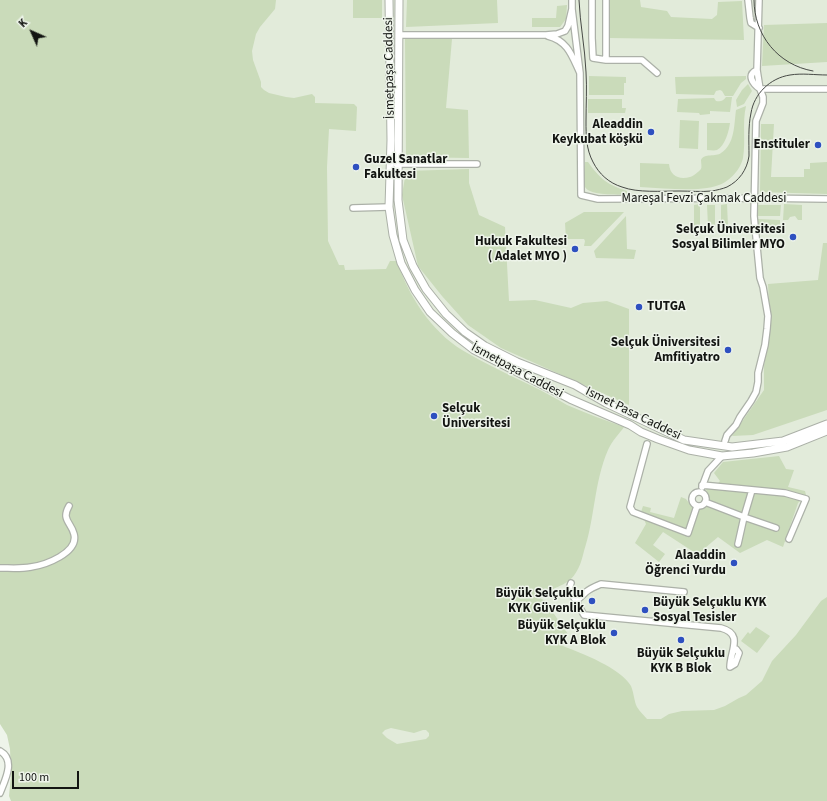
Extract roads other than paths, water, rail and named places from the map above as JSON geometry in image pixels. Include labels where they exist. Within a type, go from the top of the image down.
[{"type":"main road","name":"İsmetpaşa Caddesi","points":[[389,0],[389,207],[393,235],[402,263],[415,290],[430,312],[452,333],[474,350],[572,400],[630,425],[641,432],[689,450],[722,456],[752,453],[787,447],[827,431]]},
{"type":"main road","name":"Ismet Pasa Caddesi","points":[[399,0],[398,200],[403,240],[413,266],[426,289],[446,314],[465,332],[485,346],[517,362],[578,387],[606,404],[684,440],[732,448],[783,440],[827,424]]},
{"type":"main road","points":[[565,396],[564,388],[571,384]]},
{"type":"main road","points":[[572,400],[578,395],[578,387]]},
{"type":"street","points":[[572,0],[580,73]]},
{"type":"street","points":[[592,0],[593,58],[606,60],[642,60],[657,73]]},
{"type":"street","points":[[606,0],[606,60]]},
{"type":"street","points":[[748,0],[751,23],[759,28]]},
{"type":"street","points":[[724,441],[736,425],[756,392],[758,373],[765,345],[767,329],[768,316],[760,278],[754,216],[756,121],[763,102],[760,89],[754,84],[752,78],[752,74],[757,70],[759,0]]},
{"type":"street","points":[[572,9],[568,26],[562,35],[562,39],[580,73]]},
{"type":"street","points":[[399,34],[546,35],[557,34],[570,30],[576,37]]},
{"type":"street","points":[[546,35],[568,44],[573,43],[576,37]]},
{"type":"street","name":"Mareşal Fevzi Çakmak Caddesi","points":[[580,73],[581,195],[598,199],[827,199]]},
{"type":"street","points":[[760,89],[827,89]]},
{"type":"street","points":[[390,166],[398,164],[477,164]]},
{"type":"street","points":[[353,208],[389,207]]},
{"type":"street","points":[[630,425],[637,418]]},
{"type":"street","points":[[647,444],[630,507],[633,512],[688,533],[697,506]]},
{"type":"street","points":[[700,492],[708,471],[722,456]]},
{"type":"street","points":[[702,485],[784,494],[806,499],[789,539]]},
{"type":"street","points":[[738,544],[752,490]]},
{"type":"street","points":[[697,506],[692,501],[692,497],[695,493],[700,492]]},
{"type":"street","points":[[700,492],[705,496],[705,502]]},
{"type":"street","points":[[697,506],[705,502]]},
{"type":"street","points":[[705,502],[744,518],[776,528]]},
{"type":"street","points":[[0,568],[31,567],[47,563],[64,555],[69,550],[74,539],[74,533],[66,516],[69,506]]},
{"type":"street","points":[[571,583],[569,588],[584,615],[721,628],[728,630],[732,634],[734,650]]},
{"type":"street","points":[[576,601],[594,586],[601,584],[684,592]]},
{"type":"street","points":[[0,750],[6,756],[8,762],[7,773],[0,793]]},
{"type":"tram line","points":[[579,0],[585,54],[586,131],[588,147],[593,162],[601,174],[613,183],[628,189],[642,191],[712,191],[731,185],[739,178],[746,166],[749,156],[750,118],[753,106],[759,93],[770,83],[790,75],[827,75]]},
{"type":"tram line","points":[[754,0],[758,25],[770,46],[789,62],[800,68],[813,71]]},
{"type":"place","name":"Aleaddin Keykubat köşkü","points":[[651,132]]},
{"type":"place","name":"Enstituler","points":[[818,145]]},
{"type":"place","name":"Guzel Sanatlar Fakultesi","points":[[356,167]]},
{"type":"place","name":"Selçuk Üniversitesi Sosyal Bilimler MYO","points":[[793,237]]},
{"type":"place","name":"Hukuk Fakultesi ( Adalet MYO )","points":[[575,249]]},
{"type":"place","name":"TUTGA","points":[[639,307]]},
{"type":"place","name":"Selçuk Üniversitesi Amfitiyatro","points":[[728,350]]},
{"type":"place","name":"Selçuk Üniversitesi","points":[[434,416]]},
{"type":"place","name":"Alaaddin Öğrenci Yurdu","points":[[734,563]]},
{"type":"place","name":"Büyük Selçuklu KYK Güvenlik","points":[[592,601]]},
{"type":"place","name":"Büyük Selçuklu KYK Sosyal Tesisler","points":[[645,610]]},
{"type":"place","name":"Büyük Selçuklu KYK A Blok","points":[[614,633]]},
{"type":"place","name":"Büyük Selçuklu KYK B Blok","points":[[681,640]]}]
